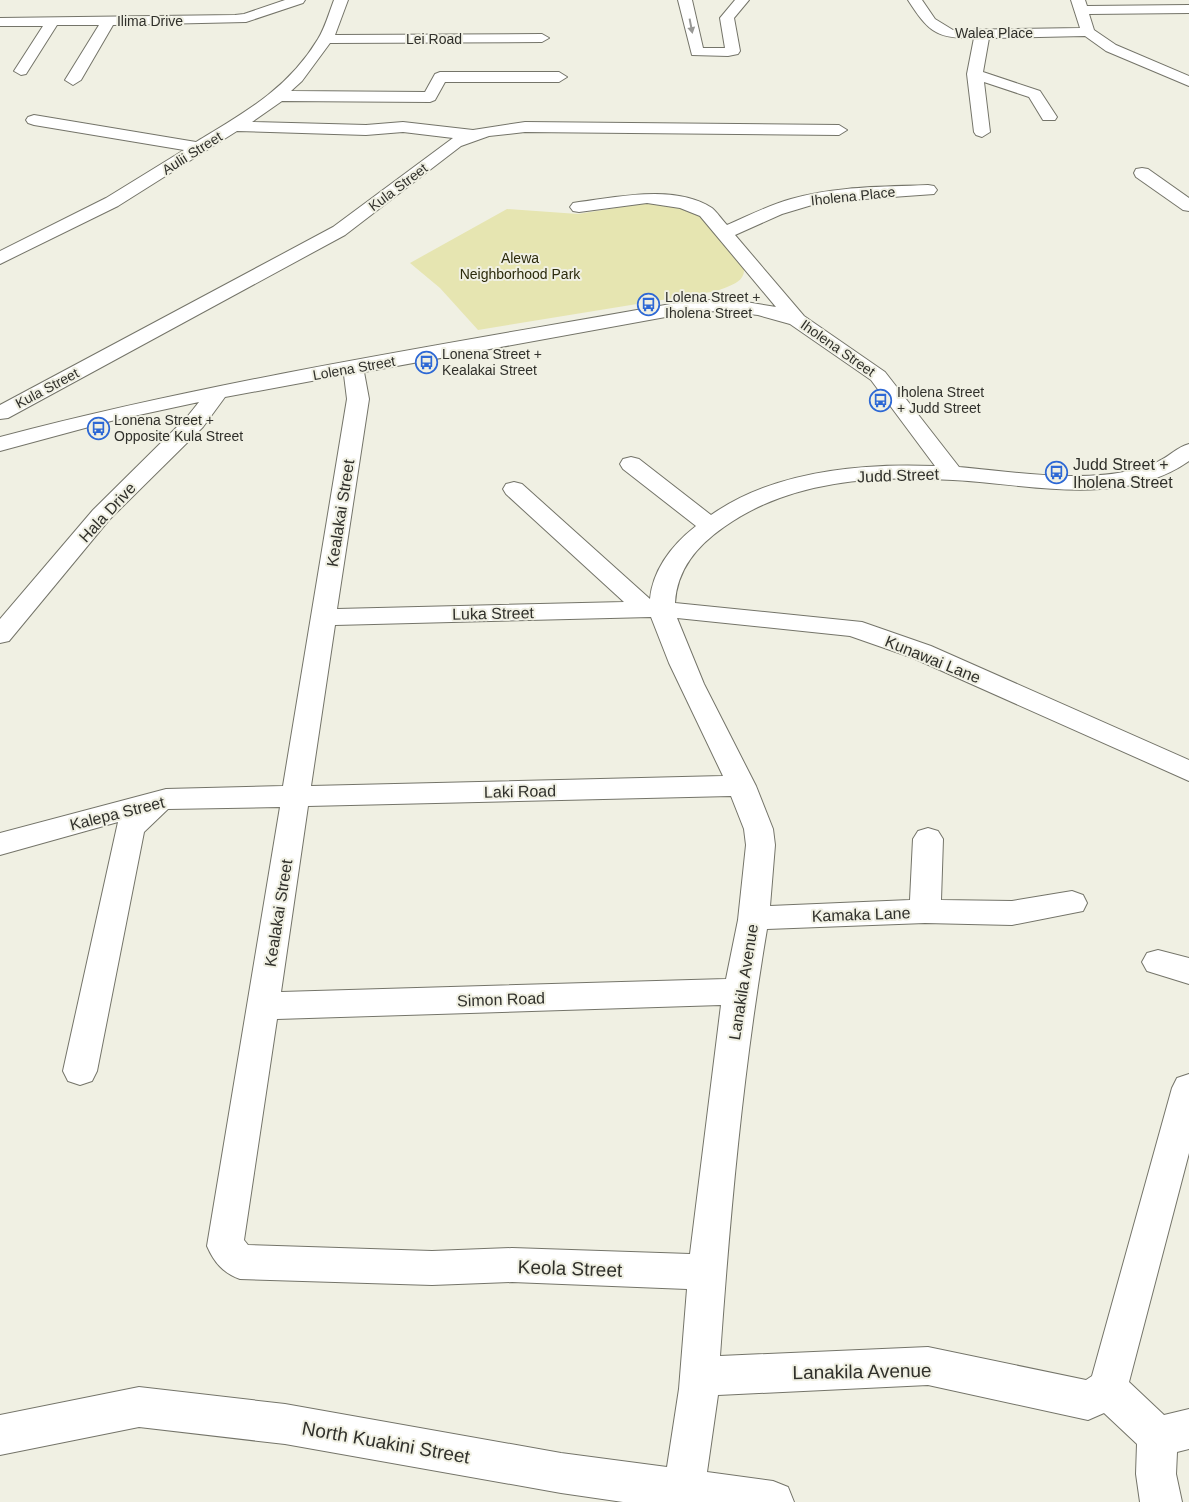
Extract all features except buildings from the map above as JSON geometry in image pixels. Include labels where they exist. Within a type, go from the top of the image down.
[{"type":"street","name":"Ilima Drive","points":[[0,22],[235,19],[246,18],[298,0]]},
{"type":"street","name":"Aulii Street","points":[[8,254],[112,202],[235,126],[278,96],[297,78],[326,39],[341,0]]},
{"type":"street","points":[[686,0],[696,52],[732,52],[727,18],[742,0]]},
{"type":"street","name":"Walea Place","points":[[915,0],[930,24],[938,30],[952,34],[982,34],[1083,16],[1135,15]]},
{"type":"street","points":[[1135,15],[1189,9]]},
{"type":"street","points":[[1135,15],[1189,23]]},
{"type":"street","points":[[1083,16],[1111,48],[1189,81]]},
{"type":"street","points":[[73,80],[108,21]]},
{"type":"street","points":[[20,71],[52,22]]},
{"type":"street","points":[[982,34],[975,74],[982,132]]},
{"type":"street","name":"Lei Road","points":[[326,39],[542,38]]},
{"type":"street","points":[[500,60],[500,78]]},
{"type":"street","points":[[975,74],[1035,94],[1049,117]]},
{"type":"street","points":[[278,96],[430,97],[440,77],[559,77]]},
{"type":"street","points":[[34,120],[200,148]]},
{"type":"street","points":[[235,126],[366,130],[403,126],[474,135]]},
{"type":"street","name":"Kula Street","points":[[0,413],[339,231],[436,158],[447,147],[474,135],[490,130],[525,127],[839,130]]},
{"type":"street","points":[[1142,173],[1189,206]]},
{"type":"street","name":"Iholena Place","points":[[725,234],[776,210],[808,200],[846,194],[928,190]]},
{"type":"street","name":"Iholena Street","points":[[579,207],[647,198],[684,203],[706,212],[797,320],[878,376],[952,473]]},
{"type":"street","points":[[0,240],[8,254]]},
{"type":"street","name":"Lolena Street","points":[[0,444],[108,415],[218,392],[693,306],[734,304],[771,311],[797,320]]},
{"type":"street","name":"Kealakai Street","points":[[353,369],[358,399],[225,1246],[240,1262],[432,1268]]},
{"type":"street","name":"Hala Drive","points":[[0,636],[101,515],[195,422],[218,392]]},
{"type":"street","name":"Judd Street","points":[[655,609],[664,584],[676,560],[709,525],[745,504],[765,495],[821,480],[888,473],[952,473],[1038,482],[1105,481],[1133,478],[1158,471],[1178,462],[1189,451]]},
{"type":"street","points":[[631,464],[709,525]]},
{"type":"street","points":[[514,489],[655,609]]},
{"type":"street","name":"Luka Street","points":[[325,617],[655,609]]},
{"type":"street","name":"Kunawai Lane","points":[[655,609],[853,628],[922,652],[1189,771]]},
{"type":"street","name":"Lanakila Avenue","points":[[655,609],[742,786],[760,836],[753,918],[739,992],[708,1272],[701,1376],[682,1497]]},
{"type":"street","name":"Laki Road","points":[[297,796],[742,786]]},
{"type":"street","name":"Kalepa Street","points":[[0,844],[166,799],[297,796]]},
{"type":"street","points":[[80,1071],[130,827],[166,799]]},
{"type":"street","name":"Kamaka Lane","points":[[753,918],[926,911],[928,839]]},
{"type":"street","points":[[926,911],[1012,913],[1072,903]]},
{"type":"street","points":[[1158,962],[1189,971]]},
{"type":"street","name":"Simon Road","points":[[263,1006],[739,992]]},
{"type":"street","points":[[1161,1502],[1156,1474],[1174,1433],[1108,1390],[1189,1088]]},
{"type":"street","name":"Keola Street","points":[[432,1268],[512,1265],[708,1272]]},
{"type":"street","name":"Lanakila Avenue","points":[[701,1376],[928,1366],[1088,1400],[1108,1390]]},
{"type":"street","name":"North Kuakini Street","points":[[0,1435],[139,1407],[286,1424],[561,1473],[682,1497],[772,1502]]},
{"type":"green space","name":"Alewa Neighborhood Park","points":[[659,201],[696,209],[744,268],[742,277],[732,285],[717,291],[478,330],[440,288],[410,263],[507,209],[578,214]]},
{"type":"place","name":"Lolena Street + Iholena Street","points":[[649,305]]},
{"type":"place","name":"Lonena Street + Kealakai Street","points":[[426,362]]},
{"type":"place","name":"Iholena Street + Judd Street","points":[[881,400]]},
{"type":"place","name":"Lonena Street + Opposite Kula Street","points":[[98,428]]},
{"type":"place","name":"Judd Street + Iholena Street","points":[[1057,473]]}]
